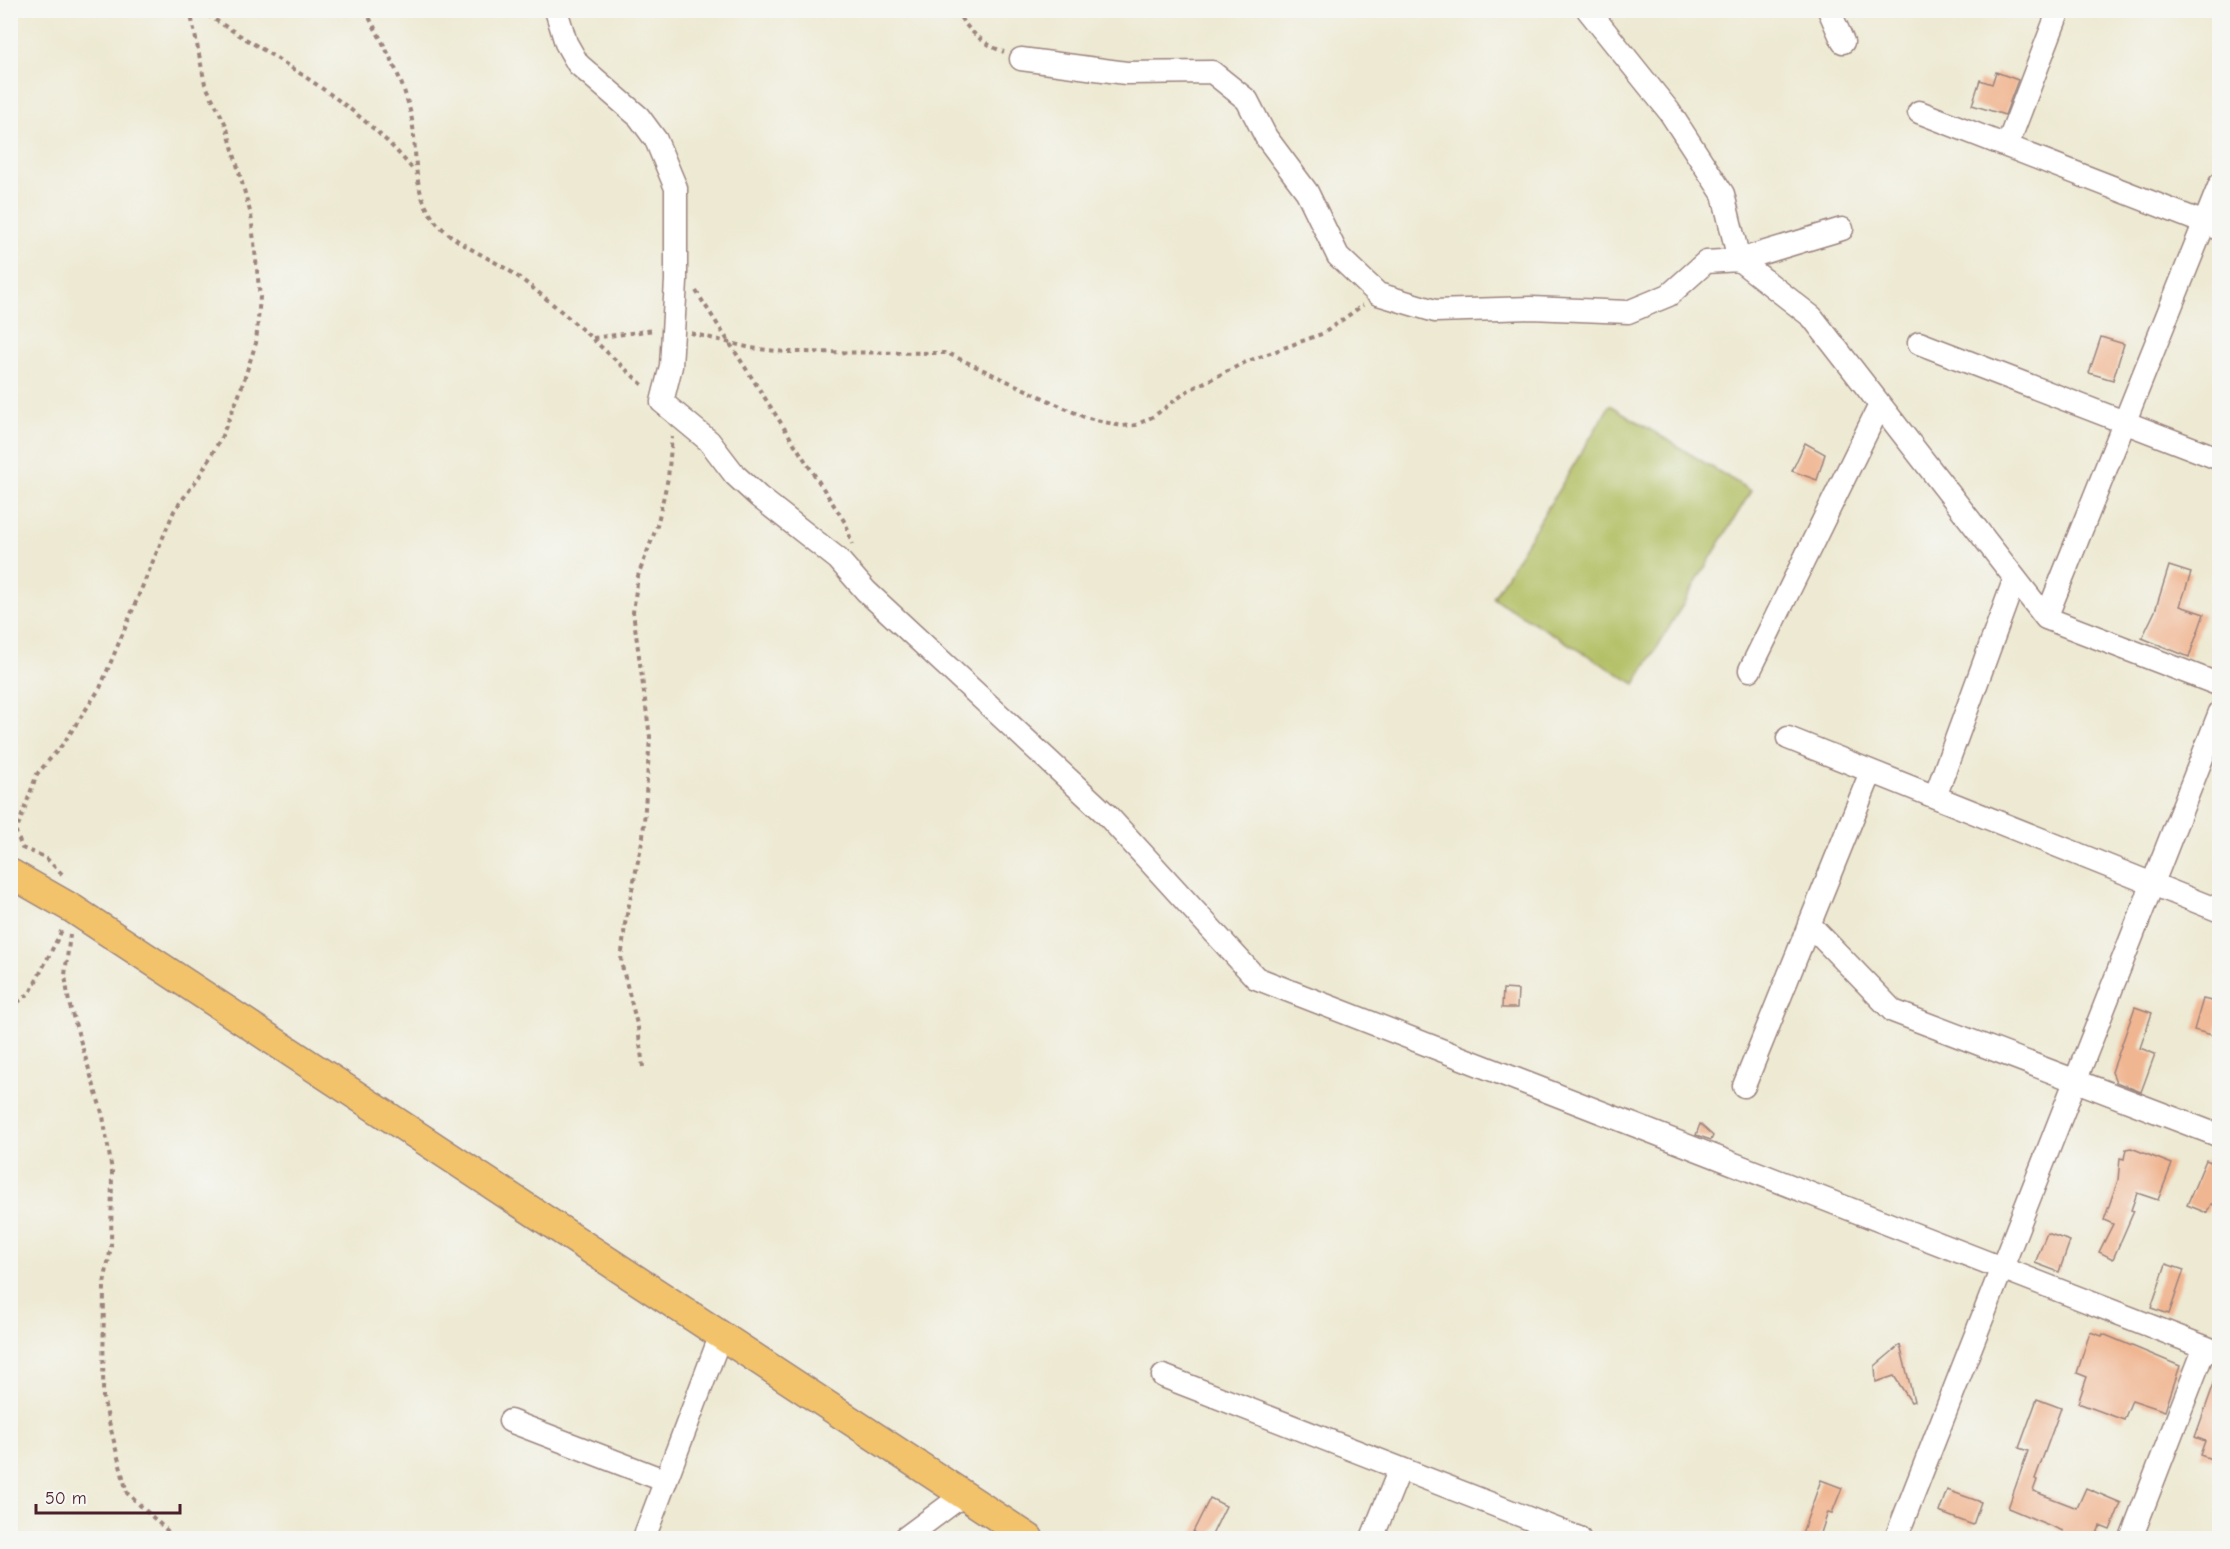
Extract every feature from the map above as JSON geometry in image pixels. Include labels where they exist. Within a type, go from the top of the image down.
[{"type":"main road","points":[[10,873],[73,909],[720,1337],[1029,1538]]},
{"type":"street","points":[[556,10],[566,43],[578,64],[639,117],[656,140],[676,188],[676,263],[671,366],[662,402],[709,441],[735,475],[838,560],[866,591],[1107,815],[1256,978],[2212,1350],[2131,1539]]},
{"type":"street","points":[[1588,10],[1669,111],[1723,194],[1739,260],[1812,317],[2046,618],[2220,685]]},
{"type":"street","points":[[1829,10],[1843,42]]},
{"type":"street","points":[[2007,146],[2059,10]]},
{"type":"street","points":[[1022,59],[1126,73],[1212,72],[1247,100],[1266,137],[1307,192],[1338,256],[1378,294],[1435,311],[1531,308],[1628,312],[1669,295],[1706,262],[1739,260],[1842,229]]},
{"type":"street","points":[[1919,112],[2212,226]]},
{"type":"street","points":[[2046,618],[2124,422],[2212,226],[2220,184]]},
{"type":"street","points":[[1919,343],[2220,459]]},
{"type":"street","points":[[1750,670],[1880,405]]},
{"type":"street","points":[[1935,797],[2014,578]]},
{"type":"street","points":[[1896,1539],[2220,712]]},
{"type":"street","points":[[1788,738],[2220,911]]},
{"type":"street","points":[[1744,1086],[1871,771]]},
{"type":"street","points":[[1809,924],[1893,1011],[2220,1136]]},
{"type":"street","points":[[644,1539],[720,1337]]},
{"type":"street","points":[[1163,1376],[1400,1469],[1544,1532],[1579,1539]]},
{"type":"street","points":[[510,1421],[666,1481]]},
{"type":"street","points":[[1372,1539],[1400,1469]]},
{"type":"street","points":[[905,1539],[963,1495]]},
{"type":"path","points":[[175,1539],[127,1493],[104,1398],[104,1284],[111,1247],[112,1171],[103,1116],[69,1003],[65,975],[73,909],[61,873],[45,857],[22,848],[16,832],[37,774],[63,744],[100,688],[174,511],[199,477],[221,438],[240,395],[256,343],[261,297],[250,215],[226,125],[205,84],[190,10]]},
{"type":"path","points":[[200,10],[337,101],[395,147],[415,172]]},
{"type":"path","points":[[365,10],[388,54],[411,112],[415,172],[429,213],[448,232],[516,275],[593,338],[662,402]]},
{"type":"path","points":[[956,10],[965,26],[982,41],[1022,59]]},
{"type":"path","points":[[676,263],[718,321],[846,524],[853,546]]},
{"type":"path","points":[[593,338],[672,328],[730,343],[786,352],[947,353],[1084,417],[1121,426],[1136,425],[1175,403],[1190,390],[1246,362],[1324,333],[1378,294]]},
{"type":"path","points":[[643,1066],[638,1028],[621,962],[625,924],[643,837],[650,737],[633,612],[638,576],[657,526],[668,478],[672,436]]},
{"type":"path","points":[[10,1008],[30,993],[73,909]]},
{"type":"green space","points":[[1610,405],[1751,491],[1635,684],[1493,598]]},
{"type":"building","points":[[1996,72],[2018,80],[2005,115],[1972,105],[1980,80],[1992,84]]},
{"type":"building","points":[[2101,337],[2124,344],[2113,380],[2089,373]]},
{"type":"building","points":[[1805,443],[1825,454],[1817,480],[1792,471]]},
{"type":"building","points":[[2169,566],[2191,573],[2180,606],[2204,614],[2189,657],[2142,638],[2155,611]]},
{"type":"building","points":[[1503,989],[1518,990],[1517,1008],[1502,1008]]},
{"type":"building","points":[[2203,999],[2220,1003],[2220,1019],[2215,1036],[2194,1030]]},
{"type":"building","points":[[2135,1007],[2152,1013],[2140,1048],[2155,1054],[2141,1092],[2116,1082],[2112,1072]]},
{"type":"building","points":[[1700,1124],[1713,1136],[1711,1140],[1696,1135]]},
{"type":"building","points":[[2131,1148],[2172,1164],[2158,1200],[2137,1193],[2131,1210],[2134,1211],[2113,1259],[2099,1252],[2113,1224],[2104,1220],[2118,1180],[2120,1158],[2124,1159],[2126,1149]]},
{"type":"building","points":[[2206,1160],[2220,1166],[2220,1207],[2211,1204],[2207,1213],[2187,1205]]},
{"type":"building","points":[[2047,1233],[2070,1241],[2059,1272],[2035,1263]]},
{"type":"building","points":[[2166,1264],[2184,1270],[2169,1314],[2151,1308]]},
{"type":"building","points":[[2090,1332],[2102,1336],[2103,1334],[2180,1366],[2165,1411],[2132,1400],[2124,1420],[2078,1403],[2087,1377],[2077,1373]]},
{"type":"building","points":[[1900,1345],[1914,1401],[1911,1402],[1894,1376],[1876,1382],[1875,1366]]},
{"type":"building","points":[[2217,1375],[2220,1375],[2220,1462],[2200,1455],[2205,1441],[2195,1437]]},
{"type":"building","points":[[2037,1399],[2061,1408],[2035,1479],[2037,1480],[2033,1491],[2077,1508],[2086,1488],[2121,1503],[2110,1530],[2100,1526],[2095,1539],[2060,1539],[2063,1531],[2008,1508],[2028,1451],[2019,1448]]},
{"type":"building","points":[[1821,1480],[1842,1488],[1832,1513],[1828,1512],[1819,1539],[1800,1539]]},
{"type":"building","points":[[1947,1490],[1981,1502],[1973,1525],[1939,1512]]},
{"type":"building","points":[[1210,1498],[1226,1506],[1210,1539],[1206,1539],[1193,1532]]}]
